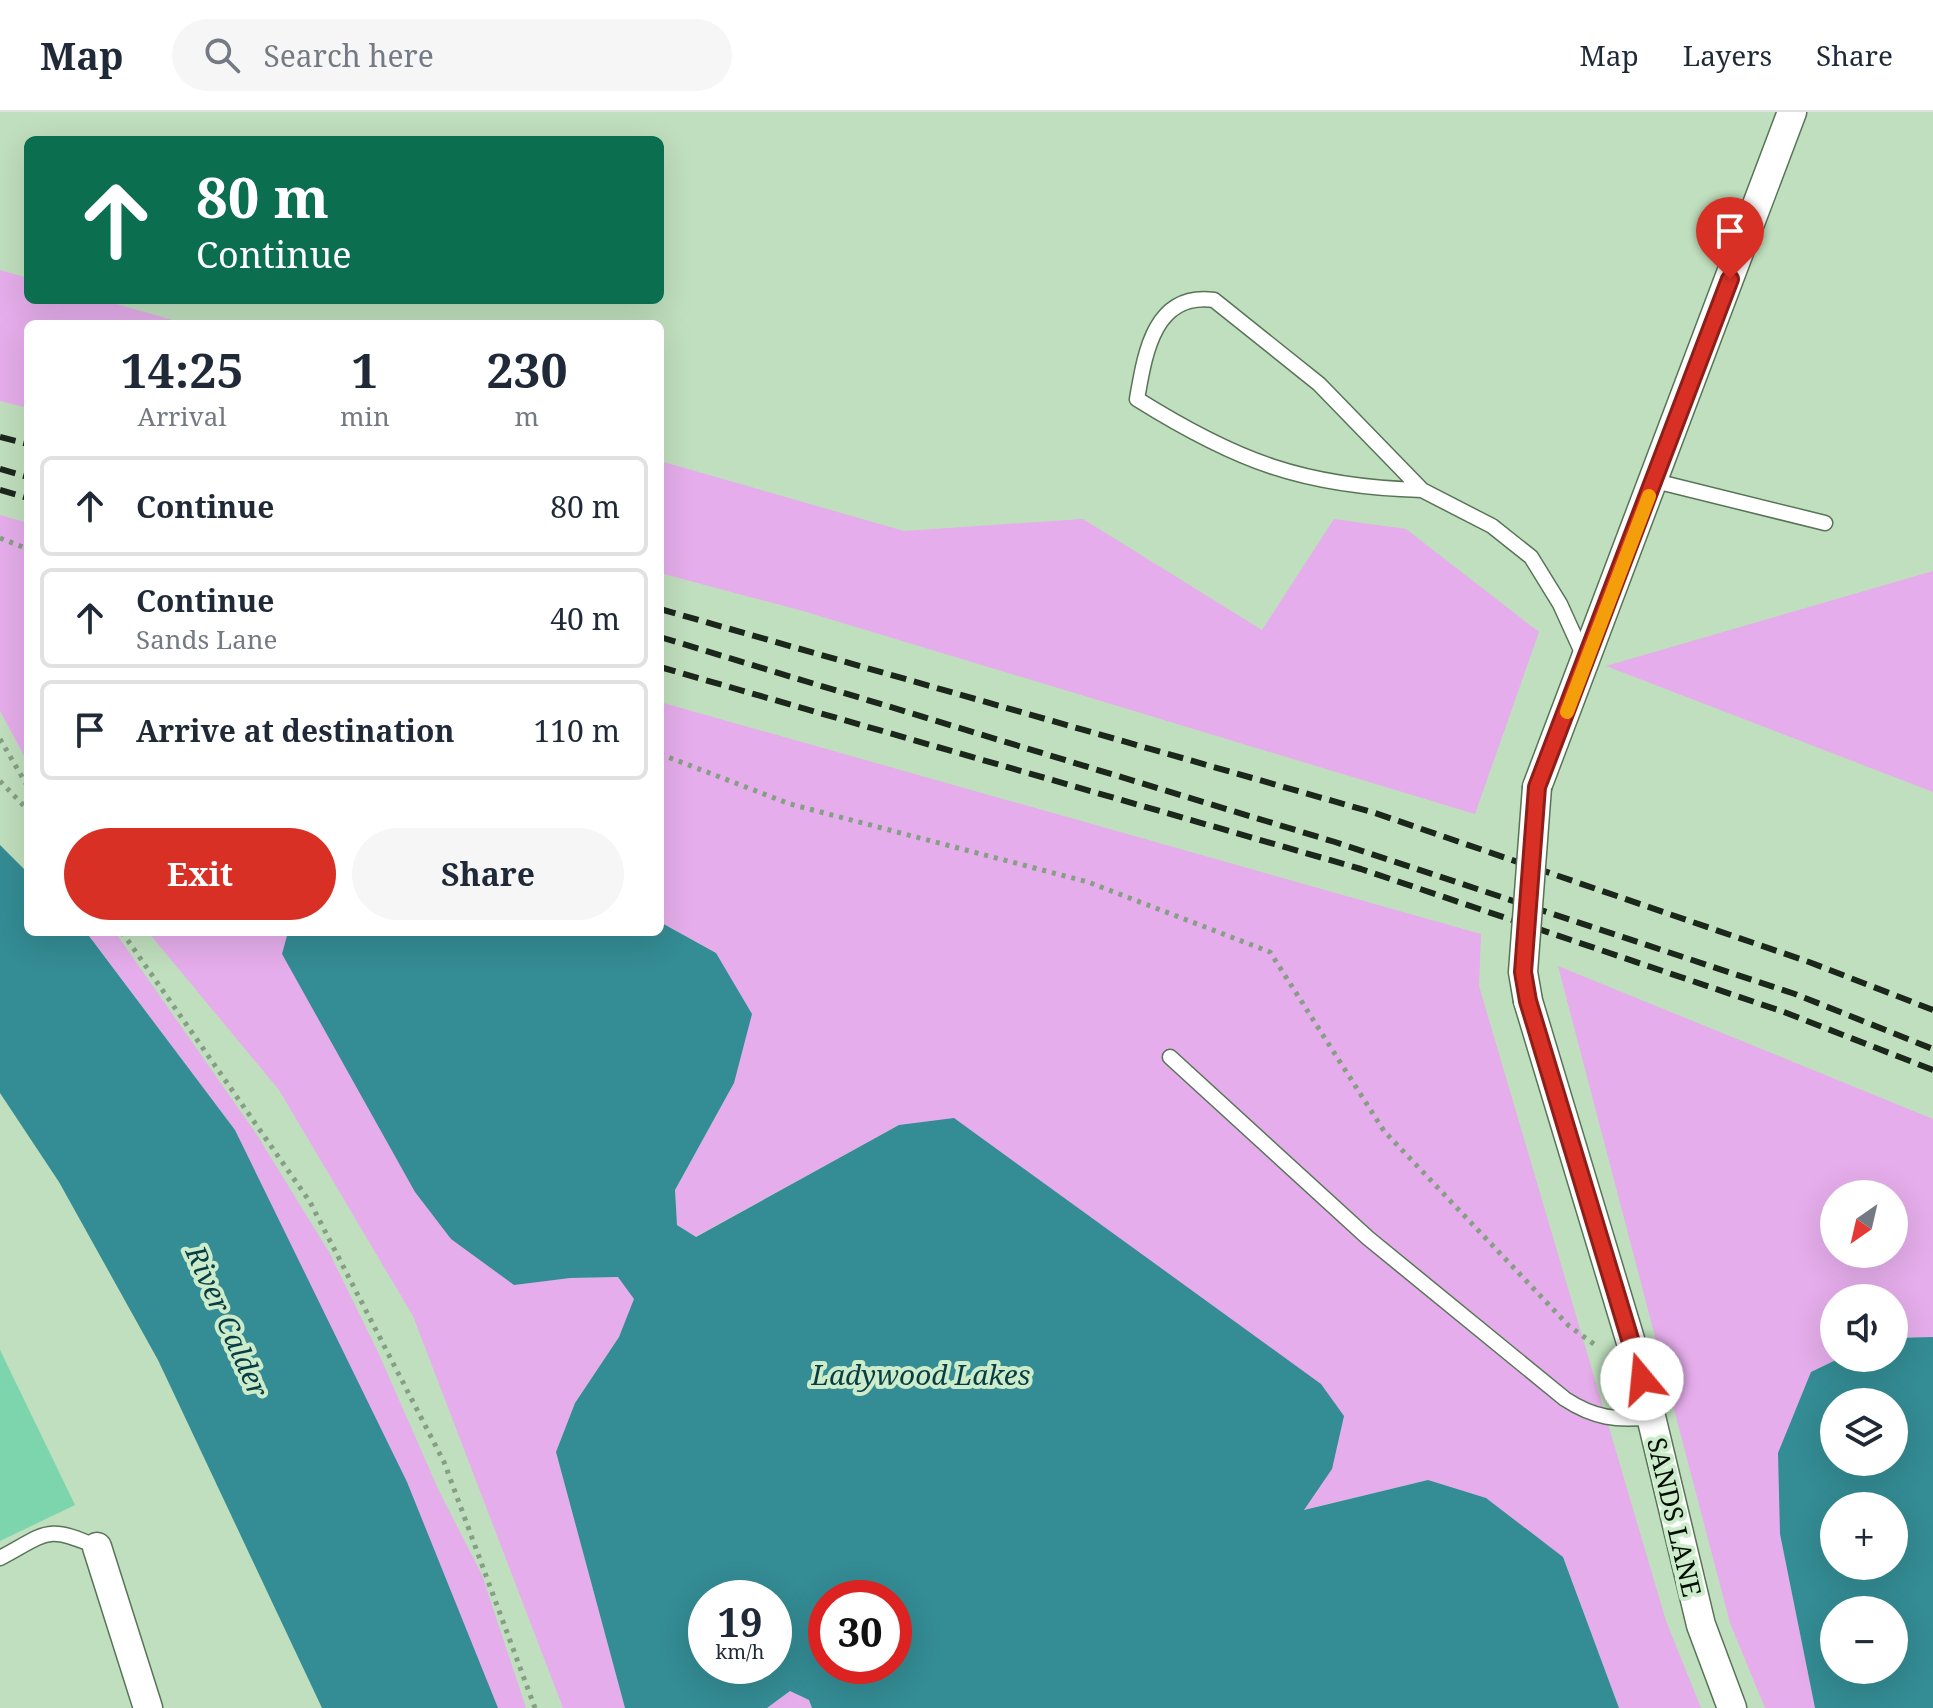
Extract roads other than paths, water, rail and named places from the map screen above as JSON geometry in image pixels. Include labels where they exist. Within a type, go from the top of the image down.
[{"type":"street","points":[[1587,663],[1792,112]]},
{"type":"street","name":"SANDS LANE","points":[[1587,663],[1537,787],[1523,972],[1528,1001],[1642,1379],[1701,1625],[1732,1708]]},
{"type":"street","points":[[97,1547],[148,1708]]},
{"type":"lane","points":[[1422,490],[1321,482],[1253,462],[1137,399],[1145,354],[1167,311],[1196,298],[1214,300],[1319,384],[1422,490],[1492,526],[1531,557],[1560,604],[1587,663]]},
{"type":"lane","points":[[1655,481],[1825,523]]},
{"type":"lane","points":[[1170,1057],[1368,1238],[1565,1399],[1596,1416],[1611,1419],[1651,1417]]},
{"type":"lane","points":[[0,1558],[50,1531],[63,1532],[97,1547]]},
{"type":"water","name":"River Calder","points":[[0,845],[24,869],[24,936],[89,936],[235,1130],[407,1482],[498,1708],[322,1708],[158,1360],[59,1182],[0,1093]]},
{"type":"water","name":"Ladywood Lakes","points":[[664,924],[716,953],[752,1014],[734,1083],[675,1190],[677,1225],[696,1237],[899,1125],[954,1118],[1321,1384],[1344,1416],[1332,1469],[1304,1510],[1428,1480],[1486,1498],[1563,1557],[1619,1708],[812,1708],[809,1700],[790,1691],[767,1708],[625,1708],[556,1452],[575,1403],[619,1337],[634,1299],[618,1277],[570,1278],[514,1285],[451,1239],[415,1192],[282,954],[287,936],[664,936]]},
{"type":"water","points":[[1933,1337],[1933,1708],[1815,1708],[1780,1534],[1778,1453],[1811,1372],[1820,1368],[1820,1372],[1908,1372],[1908,1338]]},
{"type":"railway","points":[[0,437],[24,443]]},
{"type":"railway","points":[[0,469],[24,476]]},
{"type":"railway","points":[[0,490],[24,497]]},
{"type":"railway","points":[[664,610],[1375,813],[1809,962],[1933,1010]]},
{"type":"railway","points":[[664,638],[1335,842],[1795,994],[1933,1049]]},
{"type":"railway","points":[[664,668],[1361,869],[1784,1012],[1933,1070]]}]
